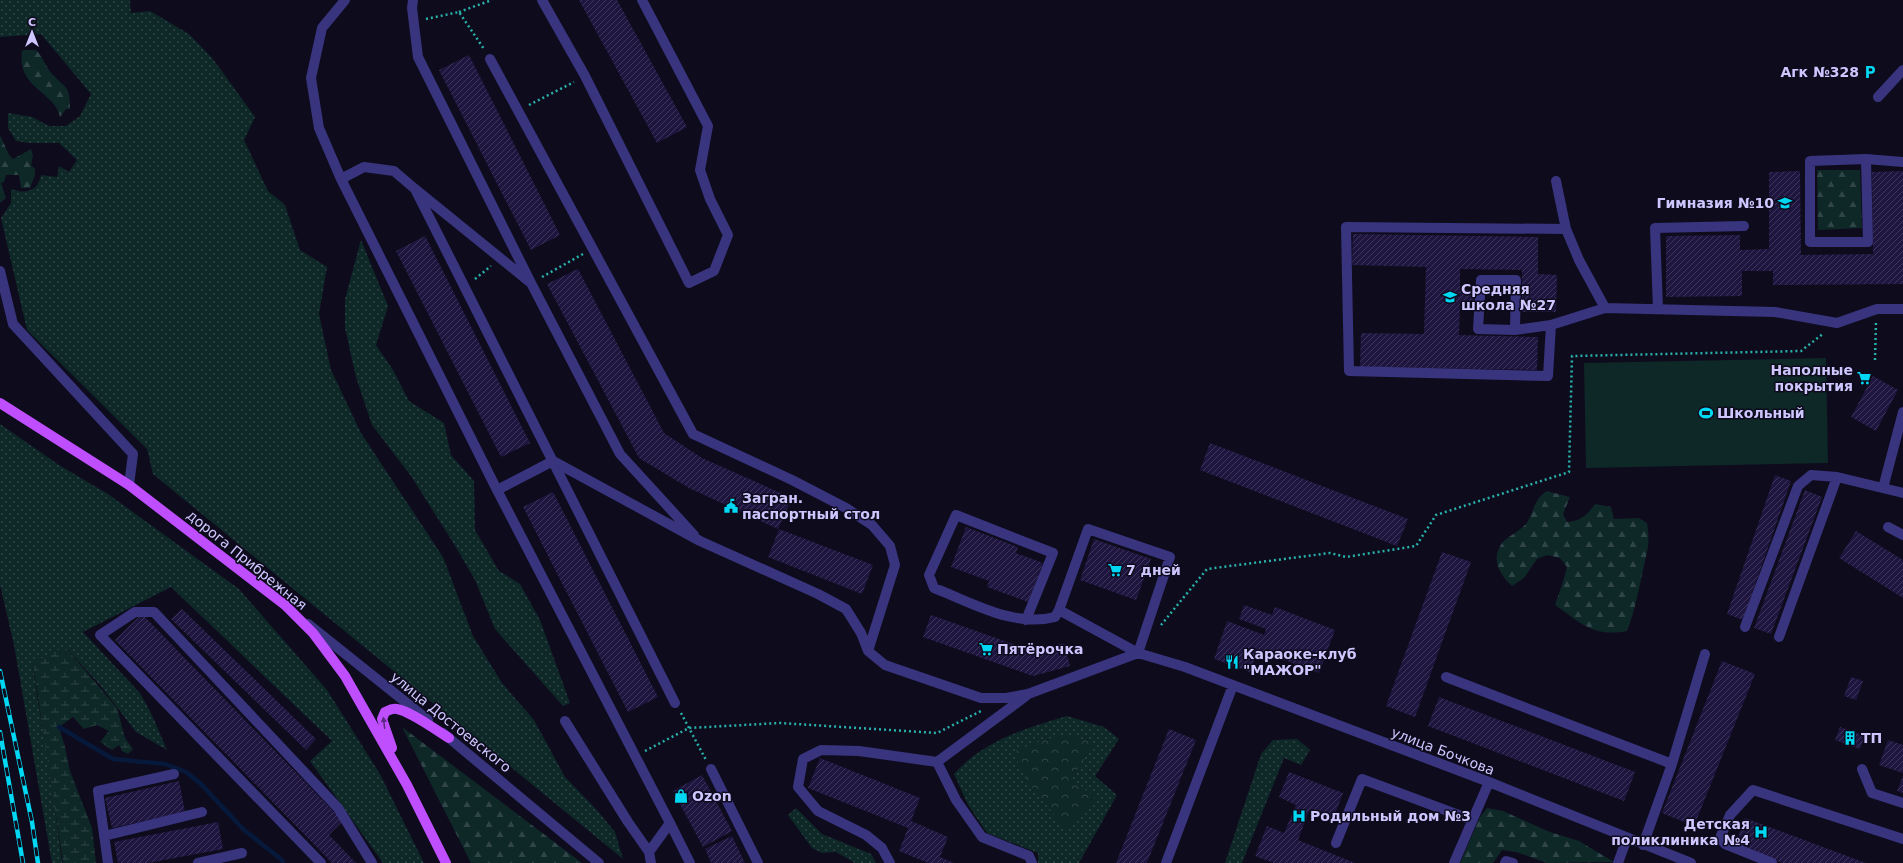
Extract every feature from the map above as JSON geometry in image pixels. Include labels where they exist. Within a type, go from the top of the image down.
[{"type":"main road","name":"дорога Прибрежная","points":[[0,403],[129,485],[285,605],[313,633],[345,676],[407,785],[446,863]]},
{"type":"main road","points":[[407,785],[386,734],[382,719],[385,712],[392,708],[398,709],[449,738]]},
{"type":"street","points":[[345,0],[322,28],[311,78],[319,128],[341,179],[497,490],[636,756],[690,863]]},
{"type":"street","points":[[413,0],[412,8],[418,57],[531,283],[620,454],[700,541]]},
{"type":"street","points":[[542,0],[585,76],[689,283],[714,271],[728,235],[710,199],[700,170],[708,126],[642,0]]},
{"type":"street","points":[[490,59],[693,434],[792,480],[846,508],[872,525],[890,546],[896,565],[868,651]]},
{"type":"street","points":[[1878,97],[1903,70]]},
{"type":"street","points":[[1866,159],[1868,242],[1810,242],[1810,161],[1866,159],[1903,162]]},
{"type":"street","points":[[341,179],[364,167],[394,171],[531,283]]},
{"type":"street","points":[[1556,181],[1566,229],[1579,260],[1605,308]]},
{"type":"street","points":[[415,188],[675,703]]},
{"type":"street","points":[[1658,309],[1655,228],[1744,226]]},
{"type":"street","points":[[1551,325],[1548,376],[1349,371],[1346,227],[1566,229]]},
{"type":"street","points":[[0,271],[13,324],[133,454],[129,485]]},
{"type":"street","points":[[1515,330],[1516,280],[1481,280],[1478,330],[1515,330],[1551,325],[1605,308],[1775,312],[1837,323],[1877,309],[1903,309]]},
{"type":"street","points":[[1883,488],[1903,412]]},
{"type":"street","points":[[497,490],[553,461]]},
{"type":"street","points":[[553,461],[700,541],[818,594],[846,609],[861,633],[868,651],[885,665],[981,698],[1006,698],[1028,694],[1138,653],[1170,557],[1088,529],[1059,610],[1055,617],[1026,620],[1004,615],[934,588],[929,575],[956,515],[1054,553],[1026,620]]},
{"type":"street","points":[[1745,627],[1798,486],[1811,475],[1838,477],[1903,493]]},
{"type":"street","points":[[1779,637],[1838,477]]},
{"type":"street","points":[[1888,527],[1903,535]]},
{"type":"street","name":"улица Достоевского","points":[[285,605],[449,738],[599,863]]},
{"type":"street","name":"улица Бочкова","points":[[1059,610],[1138,653],[1185,667],[1489,782],[1690,863]]},
{"type":"street","points":[[321,863],[100,635],[135,612],[154,612],[338,808],[372,863]]},
{"type":"street","points":[[1643,844],[1672,764],[1705,654]]},
{"type":"street","points":[[1446,677],[1672,764]]},
{"type":"street","points":[[1166,863],[1233,685]]},
{"type":"street","points":[[890,863],[882,848],[866,834],[818,811],[798,787],[803,759],[821,750],[859,751],[937,762],[1028,694]]},
{"type":"street","points":[[565,721],[628,822],[649,852],[651,863]]},
{"type":"street","points":[[937,762],[956,800],[982,837],[1029,856],[1032,863]]},
{"type":"street","points":[[711,769],[758,863]]},
{"type":"street","points":[[1862,769],[1872,793],[1903,803]]},
{"type":"street","points":[[108,863],[98,791],[174,774]]},
{"type":"street","points":[[1336,844],[1362,779],[1472,820]]},
{"type":"street","points":[[1454,863],[1489,782]]},
{"type":"street","points":[[1772,863],[1725,844],[1720,838],[1730,815],[1753,790],[1903,839]]},
{"type":"street","points":[[104,836],[202,812]]},
{"type":"street","points":[[649,852],[670,823]]},
{"type":"street","points":[[1618,863],[1627,838]]},
{"type":"street","points":[[198,863],[242,853]]},
{"type":"street","points":[[1506,863],[1506,861],[1513,863]]},
{"type":"path","points":[[414,22],[459,12],[492,0]]},
{"type":"path","points":[[459,12],[490,59]]},
{"type":"path","points":[[541,99],[563,88]]},
{"type":"path","points":[[531,283],[592,248]]},
{"type":"path","points":[[465,287],[501,259]]},
{"type":"path","points":[[1875,360],[1877,309]]},
{"type":"path","points":[[1158,629],[1207,570],[1330,553],[1346,557],[1416,546],[1436,515],[1569,472],[1572,356],[1801,351],[1837,323]]},
{"type":"path","points":[[675,703],[711,769]]},
{"type":"path","points":[[636,756],[689,728],[780,723],[937,733],[985,708]]},
{"type":"green space","points":[[0,0],[130,0],[131,13],[150,11],[189,34],[213,59],[255,117],[244,140],[268,191],[285,205],[300,250],[327,267],[319,314],[331,370],[361,433],[443,557],[473,636],[502,683],[534,720],[565,777],[597,810],[615,832],[623,859],[153,474],[147,449],[27,330],[1,218],[11,203],[11,189],[16,191],[30,190],[37,185],[41,175],[57,177],[59,166],[69,172],[77,160],[59,143],[29,143],[16,141],[8,128],[8,113],[32,117],[49,126],[66,126],[80,116],[91,94],[41,34],[0,37]]},
{"type":"green space","points":[[22,50],[36,50],[52,74],[68,91],[70,109],[66,109],[60,117],[57,108],[30,81],[25,73],[22,63]]},
{"type":"green space","points":[[0,135],[9,155],[13,159],[31,149],[33,155],[31,165],[35,169],[35,175],[30,188],[21,188],[19,175],[6,175],[4,182],[1,183],[6,198],[0,203]]},
{"type":"green space","points":[[1817,170],[1860,170],[1862,228],[1818,230]]},
{"type":"green space","points":[[361,240],[388,306],[376,345],[393,370],[409,401],[444,423],[451,455],[474,481],[475,530],[499,571],[520,584],[540,620],[570,703],[563,706],[495,629],[475,580],[454,544],[411,476],[372,425],[356,377],[345,328],[345,299]]},
{"type":"green space","name":"Школьный","points":[[1826,358],[1828,463],[1586,468],[1584,363]]},
{"type":"green space","points":[[0,424],[59,465],[108,494],[239,589],[327,690],[380,774],[424,863],[383,863],[310,761],[332,741],[171,587],[83,632],[140,693],[152,715],[167,750],[136,732],[100,685],[68,650],[33,664],[37,696],[49,762],[62,863],[52,863],[14,645],[0,585]]},
{"type":"green space","points":[[1547,491],[1570,497],[1563,514],[1567,522],[1583,517],[1595,504],[1611,507],[1614,519],[1639,518],[1647,523],[1648,549],[1636,603],[1627,631],[1615,633],[1596,630],[1580,623],[1555,605],[1567,567],[1560,558],[1547,555],[1537,559],[1524,578],[1512,586],[1500,572],[1497,561],[1498,549],[1502,543],[1528,521],[1537,501]]},
{"type":"green space","points":[[54,650],[68,650],[117,708],[125,738],[133,749],[128,754],[122,751],[119,745],[112,750],[100,742],[109,731],[97,725],[84,729],[73,717],[59,727],[70,771],[92,828],[96,863],[63,863],[33,664]]},
{"type":"green space","points":[[1067,716],[1104,727],[1119,739],[1095,776],[1117,795],[1079,863],[1038,863],[1038,853],[987,833],[968,805],[954,774],[978,753],[992,744],[1036,725]]},
{"type":"green space","points":[[402,727],[582,863],[471,863]]},
{"type":"green space","points":[[1066,734],[1094,743],[1072,778],[1095,798],[1066,829],[1027,781],[1013,752],[1038,742]]},
{"type":"green space","points":[[1297,739],[1310,750],[1301,765],[1284,758],[1242,863],[1225,863],[1261,754],[1273,740]]},
{"type":"green space","points":[[796,808],[822,834],[871,854],[876,863],[855,863],[836,852],[822,853],[812,848],[788,815]]},
{"type":"green space","points":[[1487,808],[1503,811],[1550,832],[1579,841],[1614,862],[1547,863],[1516,852],[1502,850],[1493,863],[1460,863],[1480,817]]},
{"type":"building","points":[[579,0],[617,0],[687,127],[657,143]]},
{"type":"building","points":[[469,55],[560,235],[531,250],[439,70]]},
{"type":"building","name":"Гимназия №10","points":[[1800,171],[1801,255],[1873,254],[1872,172],[1903,171],[1903,284],[1773,285],[1773,271],[1742,271],[1742,296],[1666,297],[1666,236],[1740,235],[1740,250],[1769,249],[1769,172]]},
{"type":"building","name":"Средняя школа №27","points":[[1353,234],[1538,237],[1538,274],[1557,275],[1556,312],[1522,312],[1522,270],[1460,269],[1460,290],[1474,290],[1474,303],[1460,303],[1459,335],[1538,337],[1537,370],[1360,367],[1361,333],[1424,334],[1426,267],[1352,265]]},
{"type":"building","points":[[425,236],[530,443],[501,457],[396,251]]},
{"type":"building","points":[[578,269],[664,433],[702,458],[792,498],[778,529],[689,488],[639,458],[547,284]]},
{"type":"building","points":[[1873,376],[1898,390],[1876,431],[1851,417]]},
{"type":"building","points":[[1210,443],[1408,519],[1397,546],[1200,470]]},
{"type":"building","points":[[1775,475],[1791,481],[1743,620],[1727,614]]},
{"type":"building","points":[[1805,490],[1822,497],[1771,634],[1754,628]]},
{"type":"building","points":[[553,492],[658,697],[628,712],[523,507]]},
{"type":"building","points":[[966,527],[1018,547],[1016,553],[1043,563],[1028,602],[987,587],[989,581],[951,567]]},
{"type":"building","points":[[779,529],[873,565],[862,594],[768,557]]},
{"type":"building","points":[[1856,531],[1903,560],[1903,598],[1839,558]]},
{"type":"building","name":"7 дней","points":[[1094,539],[1151,559],[1136,600],[1080,580]]},
{"type":"building","points":[[1442,552],[1471,562],[1415,717],[1386,706]]},
{"type":"building","points":[[1244,605],[1272,615],[1275,607],[1335,630],[1319,673],[1258,650],[1250,672],[1214,659],[1227,621],[1264,635],[1266,629],[1239,619]]},
{"type":"building","points":[[182,609],[316,739],[306,750],[171,619]]},
{"type":"building","points":[[142,614],[343,821],[329,835],[356,863],[332,863],[115,640]]},
{"type":"building","points":[[931,615],[1033,651],[1064,643],[1070,666],[1033,676],[923,637]]},
{"type":"building","points":[[1722,661],[1755,674],[1694,826],[1662,813]]},
{"type":"building","points":[[1851,677],[1863,681],[1856,700],[1844,696]]},
{"type":"building","points":[[1439,697],[1635,772],[1624,801],[1428,726]]},
{"type":"building","name":"ТП","points":[[1840,727],[1865,736],[1860,749],[1835,740]]},
{"type":"building","points":[[1169,729],[1196,740],[1147,863],[1116,863]]},
{"type":"building","points":[[1888,740],[1903,745],[1903,773],[1879,765]]},
{"type":"building","points":[[820,758],[920,798],[911,821],[948,837],[940,857],[954,863],[928,863],[899,851],[908,828],[808,788]]},
{"type":"building","name":"Родильный дом №3","points":[[1289,772],[1343,793],[1333,820],[1309,811],[1298,840],[1355,863],[1274,863],[1255,856],[1267,826],[1284,833],[1296,805],[1279,797]]},
{"type":"building","points":[[702,775],[732,831],[703,847],[673,791]]},
{"type":"building","points":[[1903,776],[1903,793],[1897,791]]},
{"type":"building","points":[[179,781],[185,812],[112,828],[105,798]]},
{"type":"building","name":"Детская поликлиника №4","points":[[1745,818],[1866,863],[1783,863],[1735,846]]},
{"type":"building","points":[[218,822],[223,849],[148,863],[118,863],[114,842]]},
{"type":"building","points":[[732,836],[745,863],[711,863],[705,849]]},
{"type":"waterway","points":[[59,727],[113,759],[165,764],[186,772],[200,783],[244,830],[282,860],[283,863]]},
{"type":"railway","points":[[0,671],[32,822],[38,863]]},
{"type":"railway","points":[[0,732],[23,863]]},
{"type":"place","name":"Агк №328","points":[[1870,72]]},
{"type":"place","name":"Гимназия №10","points":[[1785,203]]},
{"type":"place","name":"Средняя школа №27","points":[[1450,297]]},
{"type":"place","name":"Наполные покрытия","points":[[1864,378]]},
{"type":"place","name":"Школьный","points":[[1706,413]]},
{"type":"place","name":"Загран. паспортный стол","points":[[731,506]]},
{"type":"place","name":"7 дней","points":[[1115,570]]},
{"type":"place","name":"Пятёрочка","points":[[986,649]]},
{"type":"place","name":"Караоке-клуб \"МАЖОР\"","points":[[1232,662]]},
{"type":"place","name":"ТП","points":[[1850,738]]},
{"type":"place","name":"Ozon","points":[[681,796]]},
{"type":"place","name":"Родильный дом №3","points":[[1299,816]]},
{"type":"place","name":"Детская поликлиника №4","points":[[1761,832]]}]
